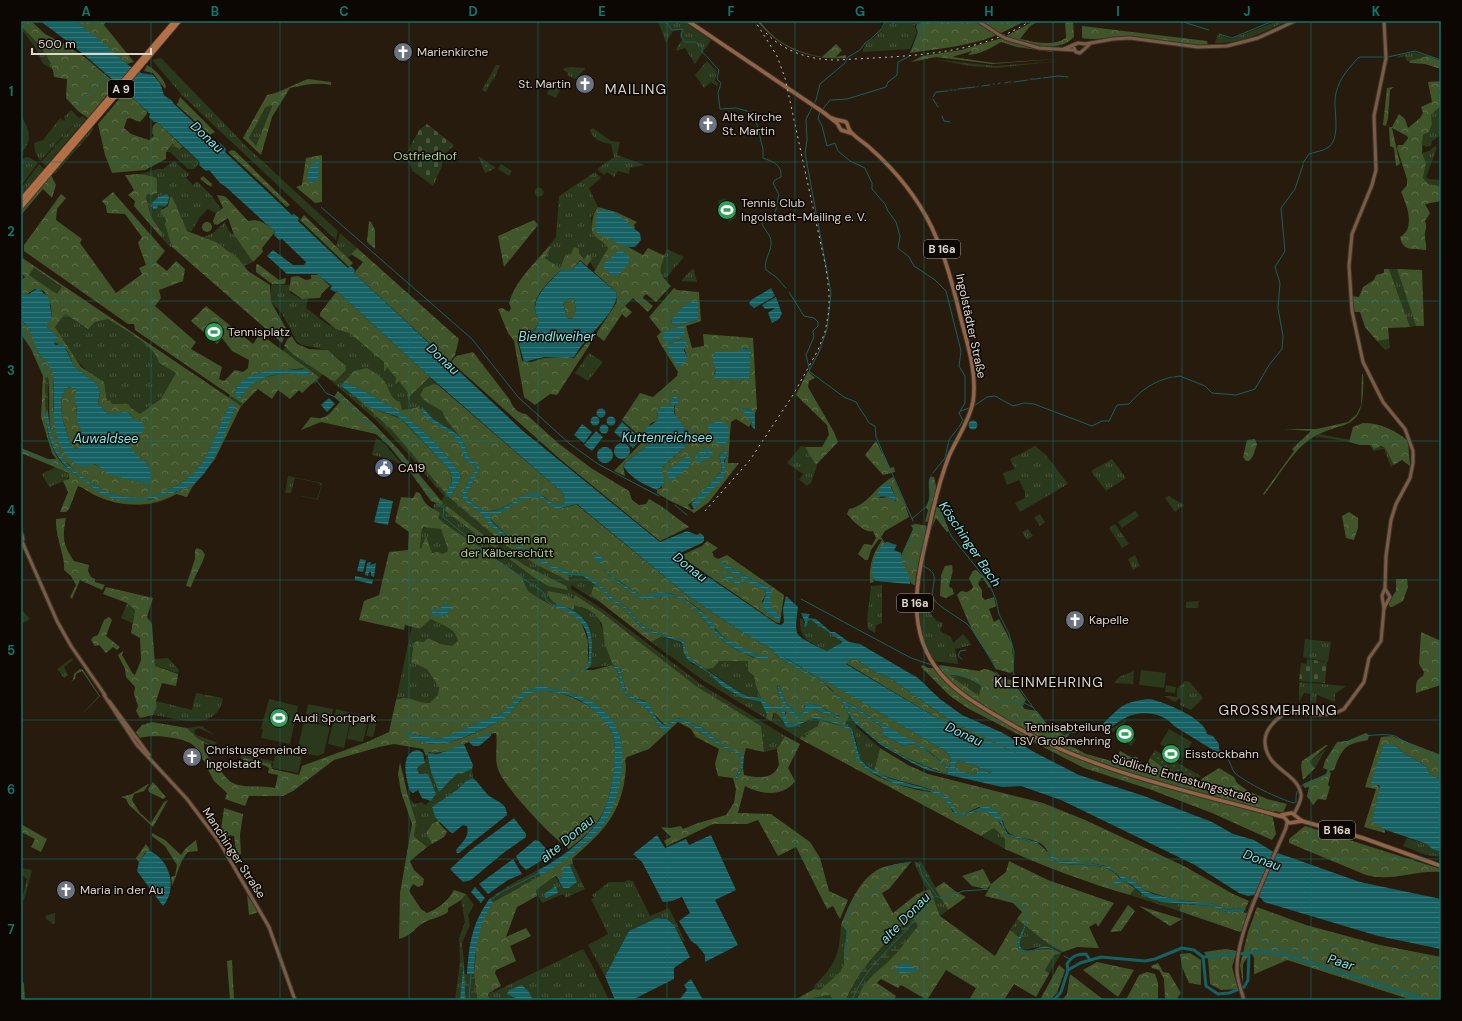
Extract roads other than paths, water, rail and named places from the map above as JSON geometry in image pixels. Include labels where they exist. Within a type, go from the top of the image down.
[{"type":"highway","name":"A 9","points":[[21,200],[46,174],[90,123],[175,21]]},
{"type":"highway","name":"A 9","points":[[149,53],[179,21]]},
{"type":"highway","name":"A 9","points":[[21,207],[46,174]]},
{"type":"main road","points":[[688,21],[832,118],[841,122],[846,122],[848,127],[845,131],[840,130],[839,126],[832,118]]},
{"type":"main road","points":[[978,21],[1005,38],[1039,48],[1064,48],[1074,50],[1079,53],[1093,43]]},
{"type":"main road","points":[[1064,48],[1078,43],[1093,43],[1113,39],[1130,38],[1190,46],[1222,46],[1258,38],[1295,21]]},
{"type":"main road","points":[[1294,817],[1301,798],[1299,789],[1290,777],[1269,758],[1266,751],[1265,737],[1267,730],[1285,713],[1314,715],[1336,714],[1344,709],[1364,682],[1369,658],[1382,641],[1385,601],[1382,598],[1385,594],[1386,556],[1391,520],[1396,504],[1410,478],[1413,467],[1413,451],[1406,429],[1383,402],[1363,362],[1352,311],[1349,266],[1352,234],[1375,174],[1376,161],[1374,116],[1386,57],[1384,21]]},
{"type":"main road","points":[[1082,44],[1084,49]]},
{"type":"main road","points":[[1074,45],[1074,50]]},
{"type":"main road","points":[[839,126],[841,122]]},
{"type":"main road","name":"B 16a","points":[[848,127],[854,135]]},
{"type":"main road","name":"B 16a","points":[[845,131],[854,135]]},
{"type":"main road","name":"Ingolstädter Straße","points":[[854,135],[896,174],[916,199],[934,230],[951,276],[971,359],[974,387],[971,410],[946,463],[925,542]]},
{"type":"main road","name":"Manchinger Straße","points":[[21,532],[25,547]]},
{"type":"main road","name":"Manchinger Straße","points":[[21,539],[58,625],[128,731],[201,816],[250,894],[269,927],[295,1000]]},
{"type":"main road","name":"Südliche Entlastungsstraße","points":[[925,542],[916,586],[916,611],[920,635],[937,669],[955,688],[1019,729],[1067,752],[1132,776],[1276,814],[1287,820]]},
{"type":"main road","points":[[1385,594],[1390,598],[1385,601]]},
{"type":"main road","name":"B 16a","points":[[1287,820],[1294,817]]},
{"type":"main road","name":"B 16a","points":[[1287,820],[1294,817],[1302,821],[1368,840],[1441,866]]},
{"type":"main road","points":[[1244,1000],[1237,972],[1240,946],[1256,901],[1286,828],[1287,820]]},
{"type":"water","name":"Donau","points":[[40,21],[75,21],[127,64],[141,73],[153,75],[160,83],[164,95],[217,144],[220,143],[226,149],[225,152],[292,215],[294,214],[299,218],[298,221],[348,268],[351,266],[355,270],[354,273],[523,431],[660,542],[687,531],[697,535],[700,533],[704,536],[704,541],[702,543],[676,555],[777,624],[781,625],[784,622],[783,609],[786,596],[798,607],[796,630],[797,633],[806,641],[827,651],[843,642],[811,620],[808,621],[806,627],[804,626],[805,622],[801,613],[810,614],[808,618],[816,619],[831,632],[835,632],[849,642],[860,644],[918,678],[940,699],[962,715],[1003,733],[1034,752],[1079,775],[1144,796],[1212,822],[1233,834],[1254,840],[1272,851],[1360,882],[1441,899],[1441,949],[1378,936],[1264,902],[1261,898],[1254,895],[1248,896],[1239,893],[1195,865],[1061,800],[1021,786],[1002,787],[927,770],[881,745],[855,723],[842,702],[830,688],[777,656],[771,649],[740,631],[688,596],[577,504],[556,509],[539,497],[534,497],[523,499],[499,514],[490,514],[491,521],[514,543],[552,566],[564,569],[569,573],[584,574],[627,608],[647,629],[682,640],[685,644],[685,651],[693,661],[740,693],[749,697],[761,698],[769,706],[779,706],[784,708],[788,724],[805,721],[816,716],[846,725],[852,729],[860,759],[868,767],[888,778],[939,792],[949,799],[958,814],[968,813],[982,807],[993,809],[1000,815],[1008,834],[1037,842],[1040,845],[1007,836],[1000,822],[988,812],[977,811],[961,817],[957,816],[943,797],[929,791],[895,784],[867,770],[857,760],[851,731],[844,727],[820,719],[812,719],[796,726],[786,727],[781,711],[772,708],[767,714],[761,702],[741,697],[722,686],[709,673],[688,660],[683,651],[683,645],[681,642],[644,630],[624,608],[612,601],[600,588],[583,576],[568,575],[552,568],[512,544],[489,524],[482,514],[466,502],[461,495],[477,467],[466,461],[460,445],[454,436],[429,420],[421,410],[422,407],[433,419],[457,434],[462,439],[470,459],[479,465],[479,470],[466,495],[471,502],[485,512],[501,509],[532,493],[541,495],[557,505],[565,502],[563,493],[430,377],[337,291],[335,292],[330,289],[332,286],[317,274],[287,274],[267,256],[273,250],[293,265],[304,265],[306,262],[282,239],[279,240],[274,235],[275,232],[220,183],[209,170],[206,171],[199,165],[200,162],[157,122],[154,122],[149,117],[150,114],[124,89],[83,54]],"holes":[[[781,655],[948,753],[951,759],[949,768],[923,747],[873,719],[853,705],[845,702],[826,684]],[[850,659],[857,660],[875,672],[890,678],[951,721],[1017,753],[937,718],[846,664]],[[847,705],[878,724],[883,729],[883,735],[904,746],[913,744],[930,753],[948,770],[947,774],[905,757],[875,738],[853,717]],[[958,760],[992,772],[990,773],[980,769],[974,775],[956,770],[955,766]]]},
{"type":"water","points":[[317,160],[319,160],[318,181],[310,183],[308,173],[310,168]]},
{"type":"water","points":[[167,194],[169,197],[168,203],[165,206],[158,205],[157,209],[153,209],[152,203],[158,197]]},
{"type":"water","points":[[600,209],[613,212],[623,218],[640,233],[641,240],[635,247],[625,247],[596,232],[597,216]]},
{"type":"water","points":[[618,251],[622,251],[631,259],[620,274],[613,276],[604,268],[604,264]]},
{"type":"water","name":"Biendlweiher","points":[[580,261],[616,292],[614,305],[604,320],[574,357],[544,357],[524,362],[519,344],[523,336],[536,329],[539,320],[535,306],[537,299],[545,287],[561,270],[572,270]],"holes":[[[570,298],[574,299],[576,310],[573,319],[567,318],[563,303]]]},
{"type":"water","name":"Auwaldsee","points":[[38,288],[49,298],[52,320],[47,323],[47,327],[58,337],[54,343],[56,345],[63,343],[74,366],[97,384],[100,392],[98,403],[108,414],[125,412],[129,413],[133,419],[142,422],[145,428],[141,434],[132,434],[130,444],[132,450],[141,459],[141,461],[144,461],[151,471],[150,482],[134,481],[114,476],[105,472],[95,464],[82,467],[71,460],[63,450],[58,439],[55,426],[53,374],[49,365],[39,353],[28,328],[21,320],[21,298],[23,295],[29,294]],"holes":[[[69,387],[76,389],[75,401],[77,408],[77,421],[81,429],[82,444],[77,449],[71,446],[64,424],[61,407],[64,392]]]},
{"type":"water","points":[[771,288],[775,296],[754,308],[749,304],[751,300]]},
{"type":"water","points":[[776,297],[782,314],[779,319],[772,323],[768,313],[775,308],[765,309],[762,305]]},
{"type":"water","points":[[698,301],[698,320],[675,326],[671,321],[679,311],[685,305]]},
{"type":"water","points":[[683,326],[684,336],[666,343],[662,335],[663,333]]},
{"type":"water","points":[[685,339],[687,344],[684,350],[688,359],[679,367],[666,348],[669,344]]},
{"type":"water","points":[[742,348],[749,349],[751,352],[749,379],[715,379],[716,369],[712,360],[715,352],[739,352]]},
{"type":"water","points":[[304,368],[309,372],[310,376],[300,374],[280,374],[270,376],[254,383],[246,390],[240,399],[235,396],[237,387],[250,376],[267,371],[303,370]]},
{"type":"water","points":[[344,382],[379,399],[395,409],[424,432],[437,445],[461,475],[459,482],[450,498],[446,494],[452,482],[452,475],[448,468],[407,424],[397,416],[371,408],[341,386]]},
{"type":"water","name":"Kuttenreichsee","points":[[674,394],[680,401],[674,406],[674,413],[686,430],[689,430],[691,437],[684,448],[662,467],[664,484],[657,490],[633,477],[623,465],[650,443],[644,434],[645,429],[657,421],[658,410],[661,407],[670,406]]},
{"type":"water","points":[[329,398],[335,404],[327,412],[321,405]]},
{"type":"water","points":[[231,403],[236,406],[218,449],[207,470],[200,479],[192,485],[169,494],[167,490],[181,483],[192,475],[201,465],[208,454]]},
{"type":"water","points":[[601,408],[606,413],[601,418],[596,413]]},
{"type":"water","points":[[745,408],[755,413],[755,430],[751,425],[752,422],[741,409]]},
{"type":"water","points":[[48,412],[52,436],[59,453],[71,467],[90,482],[89,484],[69,469],[57,455],[49,437],[45,413]]},
{"type":"water","points":[[595,416],[600,421],[595,426],[590,421]]},
{"type":"water","points":[[611,416],[616,421],[611,426],[606,421]]},
{"type":"water","points":[[973,420],[978,425],[973,430],[968,425]]},
{"type":"water","points":[[717,421],[726,423],[728,426],[728,437],[724,446],[719,445],[708,430],[708,426]]},
{"type":"water","points":[[622,422],[641,439],[633,448],[614,432]]},
{"type":"water","points":[[582,424],[592,432],[584,443],[574,435]]},
{"type":"water","points":[[604,424],[609,429],[604,434],[599,429]]},
{"type":"water","points":[[596,431],[603,437],[592,451],[584,445]]},
{"type":"water","points":[[622,443],[629,448],[630,451],[625,458],[622,459],[615,454],[614,451],[619,444]]},
{"type":"water","points":[[605,447],[612,452],[613,455],[608,462],[605,463],[598,458],[597,455],[602,448]]},
{"type":"water","points":[[708,447],[709,451],[695,459],[695,455]]},
{"type":"water","points":[[711,450],[714,455],[697,464],[696,460]]},
{"type":"water","points":[[727,451],[728,454],[724,461],[726,466],[724,468],[725,472],[723,479],[694,509],[691,504],[721,472],[722,467],[719,455]]},
{"type":"water","points":[[689,455],[691,461],[689,467],[670,482],[667,471]]},
{"type":"water","points":[[93,483],[105,491],[120,496],[143,498],[150,497],[165,490],[167,494],[148,500],[127,501],[98,492],[90,485]]},
{"type":"water","points":[[889,483],[896,498],[895,502],[888,497],[877,496],[881,486]]},
{"type":"water","points":[[380,498],[393,501],[388,525],[374,522]]},
{"type":"water","points":[[887,542],[897,545],[894,550],[901,553],[902,561],[909,576],[910,584],[875,581],[872,565],[879,549]]},
{"type":"water","points":[[598,554],[603,559],[602,565],[594,558]]},
{"type":"water","points":[[360,559],[366,560],[363,572],[357,571]]},
{"type":"water","points":[[371,562],[370,565],[376,563],[374,577],[371,576],[371,572],[369,572],[368,576],[365,575],[367,563]]},
{"type":"water","points":[[722,562],[754,581],[767,586],[772,591],[770,599],[772,602],[769,605],[780,616],[779,621],[766,612],[762,605],[766,594],[765,590],[750,583],[719,564]]},
{"type":"water","points":[[603,567],[618,581],[641,596],[660,592],[681,596],[706,615],[714,625],[715,630],[724,638],[759,656],[768,654],[768,659],[755,657],[731,646],[718,636],[690,604],[679,598],[669,596],[642,599],[618,583]]},
{"type":"water","points":[[724,572],[740,582],[741,585],[740,586],[724,576]]},
{"type":"water","points":[[355,576],[373,580],[372,584],[355,580]]},
{"type":"water","points":[[445,601],[448,606],[454,607],[450,609],[444,618],[442,615],[432,617],[433,615],[431,610],[435,608],[437,613],[439,612],[439,609],[445,604]]},
{"type":"water","points":[[556,604],[577,613],[588,626],[592,643],[592,653],[591,665],[586,670],[583,670],[588,666],[589,644],[585,628],[574,616],[555,607]]},
{"type":"water","points":[[612,665],[620,668],[626,692],[637,699],[648,703],[660,722],[666,726],[677,718],[682,719],[703,728],[721,744],[742,754],[744,756],[743,767],[737,779],[735,778],[741,767],[741,756],[716,743],[689,724],[677,721],[665,731],[661,729],[647,709],[626,695],[621,686],[618,672]]},
{"type":"water","points":[[778,684],[786,703],[797,715],[802,714],[805,709],[806,702],[819,706],[841,718],[840,719],[813,709],[804,716],[796,718],[789,712],[780,698]]},
{"type":"water","points":[[540,686],[578,696],[599,707],[610,718],[618,731],[621,741],[622,767],[613,807],[602,827],[589,841],[573,854],[540,876],[538,870],[570,850],[591,830],[602,815],[613,778],[615,750],[611,730],[602,718],[592,708],[574,698],[554,692],[540,691],[531,693],[524,697],[507,716],[501,720],[473,734],[452,741],[437,744],[429,743],[416,740],[405,735],[406,733],[439,739],[504,712],[523,692]]},
{"type":"water","points":[[1149,699],[1173,707],[1199,722],[1205,728],[1207,734],[1213,736],[1219,744],[1219,749],[1226,758],[1174,726],[1165,718],[1152,714],[1146,713],[1127,717],[1106,731],[1101,726],[1122,706],[1140,700]]},
{"type":"water","points":[[491,733],[491,736],[479,746],[473,746],[468,741]]},
{"type":"water","points":[[464,744],[473,765],[472,769],[461,774],[458,773],[439,792],[431,772],[427,753],[438,754]]},
{"type":"water","points":[[1384,744],[1395,745],[1402,752],[1426,766],[1430,774],[1441,780],[1441,852],[1432,849],[1427,844],[1386,830],[1372,821],[1380,788],[1379,785],[1373,785],[1371,783]]},
{"type":"water","points":[[418,750],[423,753],[425,763],[417,769],[419,774],[428,774],[436,794],[431,801],[422,798],[418,790],[413,793],[410,791],[408,786],[405,767],[406,761],[412,752]]},
{"type":"water","points":[[473,778],[488,795],[505,807],[507,815],[459,853],[457,853],[456,850],[466,836],[468,830],[467,826],[463,825],[453,833],[450,832],[435,817],[432,807],[458,789],[466,781]]},
{"type":"water","points":[[514,818],[526,834],[526,837],[502,854],[471,880],[463,882],[450,869],[472,849]]},
{"type":"water","points":[[657,835],[665,848],[686,839],[689,845],[711,835],[736,890],[715,900],[738,945],[705,962],[705,955],[697,945],[691,941],[679,921],[690,913],[682,897],[672,901],[663,902],[642,862],[633,854]]},
{"type":"water","points":[[535,840],[539,841],[549,852],[549,856],[526,870],[520,864],[516,856]]},
{"type":"water","points":[[1043,847],[1058,861],[1090,863],[1110,867],[1117,874],[1134,881],[1144,890],[1153,894],[1182,901],[1210,903],[1228,910],[1236,908],[1245,910],[1243,913],[1237,911],[1229,913],[1211,906],[1161,902],[1145,896],[1132,885],[1124,881],[1114,886],[1112,885],[1121,879],[1108,869],[1100,866],[1056,862]]},
{"type":"water","points":[[148,850],[156,854],[162,860],[169,875],[171,883],[170,891],[168,899],[163,906],[137,871],[139,862]]},
{"type":"water","points":[[513,859],[522,874],[508,880],[488,894],[479,884]]},
{"type":"water","points":[[570,865],[577,882],[569,888],[563,888],[557,877],[562,878],[563,868]]},
{"type":"water","points":[[556,886],[558,893],[546,898],[544,894]]},
{"type":"water","points":[[475,887],[485,898],[481,903],[471,892]]},
{"type":"water","points":[[490,898],[493,902],[481,928],[475,955],[474,974],[467,974],[472,934],[479,916]]},
{"type":"water","points":[[657,918],[667,919],[674,925],[690,957],[674,968],[674,979],[632,1000],[615,1000],[605,976],[629,931]]},
{"type":"water","points":[[1025,925],[1020,941],[1023,950],[1048,947],[1061,953],[1046,948],[1029,952],[1019,950],[1017,941]]},
{"type":"water","points":[[464,961],[465,996],[464,1000],[460,1000]]},
{"type":"water","points":[[905,963],[917,969],[916,972],[900,973],[895,968]]},
{"type":"water","points":[[691,979],[703,1000],[679,1000],[687,990],[684,985]]},
{"type":"water","points":[[522,985],[529,992],[533,1000],[520,1000],[507,994],[509,990]]},
{"type":"waterway","points":[[665,21],[672,30],[683,29],[681,36],[685,42],[695,42],[702,46],[702,52],[719,70],[717,79],[721,83],[718,93],[720,109],[736,108],[754,113],[763,149],[763,158],[776,164],[780,169],[781,177],[773,183],[779,195],[776,209],[772,216],[765,216],[762,224],[771,240],[771,246],[765,266],[766,270],[776,277],[786,288]]},
{"type":"waterway","points":[[882,27],[886,21]]},
{"type":"waterway","name":"Köschinger Bach","points":[[913,49],[920,33],[917,26],[929,21]]},
{"type":"waterway","points":[[1180,21],[1209,30]]},
{"type":"waterway","points":[[1219,34],[1232,38],[1273,21]]},
{"type":"waterway","points":[[810,369],[819,352],[827,329],[831,293],[805,153],[807,140],[806,119],[816,100],[820,84],[845,63],[848,57],[860,50],[865,43],[881,29]]},
{"type":"waterway","points":[[1388,57],[1415,51],[1441,60]]},
{"type":"waterway","name":"Köschinger Bach","points":[[823,109],[830,100],[847,99],[886,87],[888,82],[897,75],[898,62],[910,56]]},
{"type":"waterway","points":[[1303,163],[1309,154],[1327,148],[1333,142],[1336,128],[1336,93],[1342,77],[1348,69],[1359,57],[1385,57]]},
{"type":"waterway","points":[[93,90],[106,72]]},
{"type":"waterway","points":[[1043,78],[1058,76],[1068,77]]},
{"type":"waterway","points":[[1036,79],[1041,78]]},
{"type":"waterway","points":[[1030,79],[1035,79]]},
{"type":"waterway","points":[[1014,82],[1028,80]]},
{"type":"waterway","points":[[1005,83],[1009,82]]},
{"type":"waterway","points":[[982,86],[990,85]]},
{"type":"waterway","points":[[958,89],[975,87]]},
{"type":"waterway","points":[[933,97],[936,92],[948,91]]},
{"type":"waterway","points":[[76,108],[88,94]]},
{"type":"waterway","points":[[933,99],[938,107]]},
{"type":"waterway","name":"Köschinger Bach","points":[[820,112],[818,118],[822,126],[827,146],[835,143],[838,151],[850,161],[865,168],[872,183],[872,189],[885,204],[896,222],[900,236],[898,248],[909,257],[914,266],[935,280],[946,291],[961,351],[959,366],[965,376],[965,403],[959,413]]},
{"type":"waterway","points":[[942,116],[944,121],[950,122]]},
{"type":"waterway","points":[[1174,377],[1180,376],[1205,386],[1212,393],[1236,395],[1255,389],[1269,365],[1282,349],[1283,336],[1278,308],[1280,283],[1275,267],[1285,251],[1281,208],[1295,189],[1303,165]]},
{"type":"waterway","points":[[321,207],[472,339],[518,397],[570,444],[598,464],[659,496]]},
{"type":"waterway","points":[[789,292],[804,316],[814,318],[818,322],[818,326],[813,331],[814,337],[806,355],[810,372],[844,397],[856,402],[869,423],[875,426],[876,437],[913,521]]},
{"type":"waterway","points":[[21,329],[31,344],[47,378]]},
{"type":"waterway","points":[[310,376],[317,381],[326,393],[340,399],[373,428],[416,474],[437,504],[443,507]]},
{"type":"waterway","points":[[974,406],[987,397],[995,396],[1013,406],[1024,403],[1034,404],[1092,426],[1102,421],[1109,421],[1117,405],[1129,404],[1138,394],[1148,387],[1159,381],[1172,377]]},
{"type":"waterway","name":"Köschinger Bach","points":[[961,411],[969,408]]},
{"type":"waterway","name":"Köschinger Bach","points":[[959,413],[963,420],[959,427]]},
{"type":"waterway","name":"Köschinger Bach","points":[[933,473],[945,458],[949,440],[958,428]]},
{"type":"waterway","points":[[21,450],[70,470]]},
{"type":"waterway","name":"Köschinger Bach","points":[[931,476],[931,502],[933,504]]},
{"type":"waterway","points":[[145,483],[151,497]]},
{"type":"waterway","name":"Köschinger Bach","points":[[912,519],[929,504]]},
{"type":"waterway","points":[[444,505],[443,517],[497,561],[543,592],[547,601],[554,606]]},
{"type":"waterway","points":[[675,505],[687,515]]},
{"type":"waterway","name":"Köschinger Bach","points":[[936,507],[952,537],[989,583],[996,600],[999,614],[1009,634],[1014,652],[1013,670],[1015,682],[1042,720],[1050,728],[1064,733],[1089,731],[1102,726]]},
{"type":"waterway","points":[[915,524],[906,548],[905,557],[907,562],[919,565]]},
{"type":"waterway","points":[[923,566],[934,575],[932,596],[934,600],[970,627],[996,669]]},
{"type":"waterway","points":[[801,599],[911,658],[932,665]]},
{"type":"waterway","points":[[962,659],[958,656],[960,651],[966,650]]},
{"type":"waterway","points":[[937,665],[949,672],[969,675],[982,685]]},
{"type":"waterway","points":[[562,677],[583,670]]},
{"type":"waterway","points":[[996,672],[1017,699],[1032,707]]},
{"type":"waterway","points":[[553,689],[560,681]]},
{"type":"waterway","points":[[983,686],[996,700],[1024,705]]},
{"type":"waterway","points":[[1226,757],[1229,760],[1232,769],[1240,777],[1263,790],[1294,803],[1296,802],[1296,794],[1299,788],[1306,783],[1326,776],[1336,750],[1347,742],[1355,739],[1373,735],[1395,736],[1441,762]]},
{"type":"waterway","points":[[846,960],[847,929],[845,926],[851,907],[873,890],[893,865],[911,862]]},
{"type":"waterway","points":[[915,862],[919,865],[922,875],[936,895]]},
{"type":"waterway","name":"alte Donau","points":[[491,900],[498,894],[539,873]]},
{"type":"waterway","name":"alte Donau","points":[[852,1000],[857,988],[880,958],[906,931],[927,904],[936,896],[943,899],[963,891],[993,889],[1020,903],[1026,912],[1025,927]]},
{"type":"waterway","points":[[1256,921],[1261,941],[1285,949],[1296,950],[1308,955],[1336,944],[1342,945],[1364,963],[1379,961],[1384,962],[1405,977],[1427,967],[1441,967]]},
{"type":"waterway","name":"Paar","points":[[1054,1000],[1061,992],[1068,970],[1080,963],[1101,957],[1145,961],[1155,959],[1182,948],[1194,950],[1203,957],[1206,986],[1218,994],[1229,993],[1244,987],[1248,980],[1249,953],[1261,951],[1286,955],[1427,1000]]},
{"type":"waterway","name":"Paar","points":[[1203,957],[1249,953]]},
{"type":"waterway","name":"Paar","points":[[1068,970],[1067,964],[1075,956],[1086,954],[1090,960]]},
{"type":"waterway","name":"alte Donau","points":[[1064,956],[1070,959]]},
{"type":"waterway","name":"alte Donau","points":[[469,1000],[471,973]]},
{"type":"railway","points":[[705,511],[750,460],[793,395],[818,350],[825,332],[829,310],[829,292],[826,268],[785,78],[777,56],[755,21]]},
{"type":"railway","points":[[766,33],[773,40],[798,54],[827,60],[837,60],[912,55],[962,48],[986,42],[1009,33],[1030,21]]},
{"type":"place","name":"Marienkirche","points":[[403,52]]},
{"type":"place","name":"St. Martin","points":[[585,84]]},
{"type":"place","name":"Alte Kirche St. Martin","points":[[708,124]]},
{"type":"place","name":"Tennis Club Ingolstadt-Mailing e. V.","points":[[727,210]]},
{"type":"place","name":"Tennisplatz","points":[[214,332]]},
{"type":"place","name":"CA19","points":[[384,468]]},
{"type":"place","name":"Kapelle","points":[[1075,620]]},
{"type":"place","name":"Audi Sportpark","points":[[279,718]]},
{"type":"place","name":"Tennisabteilung TSV Großmehring","points":[[1125,734]]},
{"type":"place","name":"Eisstockbahn","points":[[1171,754]]},
{"type":"place","name":"Christusgemeinde Ingolstadt","points":[[192,757]]},
{"type":"place","name":"Maria in der Au","points":[[66,890]]},
{"type":"district","name":"MAILING","points":[[636,89]]},
{"type":"district","name":"KLEINMEHRING","points":[[1049,682]]},
{"type":"district","name":"GROSSMEHRING","points":[[1278,710]]},
{"type":"park label","name":"Ostfriedhof","points":[[425,156]]},
{"type":"park label","name":"Donauauen an der Kälberschütt","points":[[507,546]]}]
